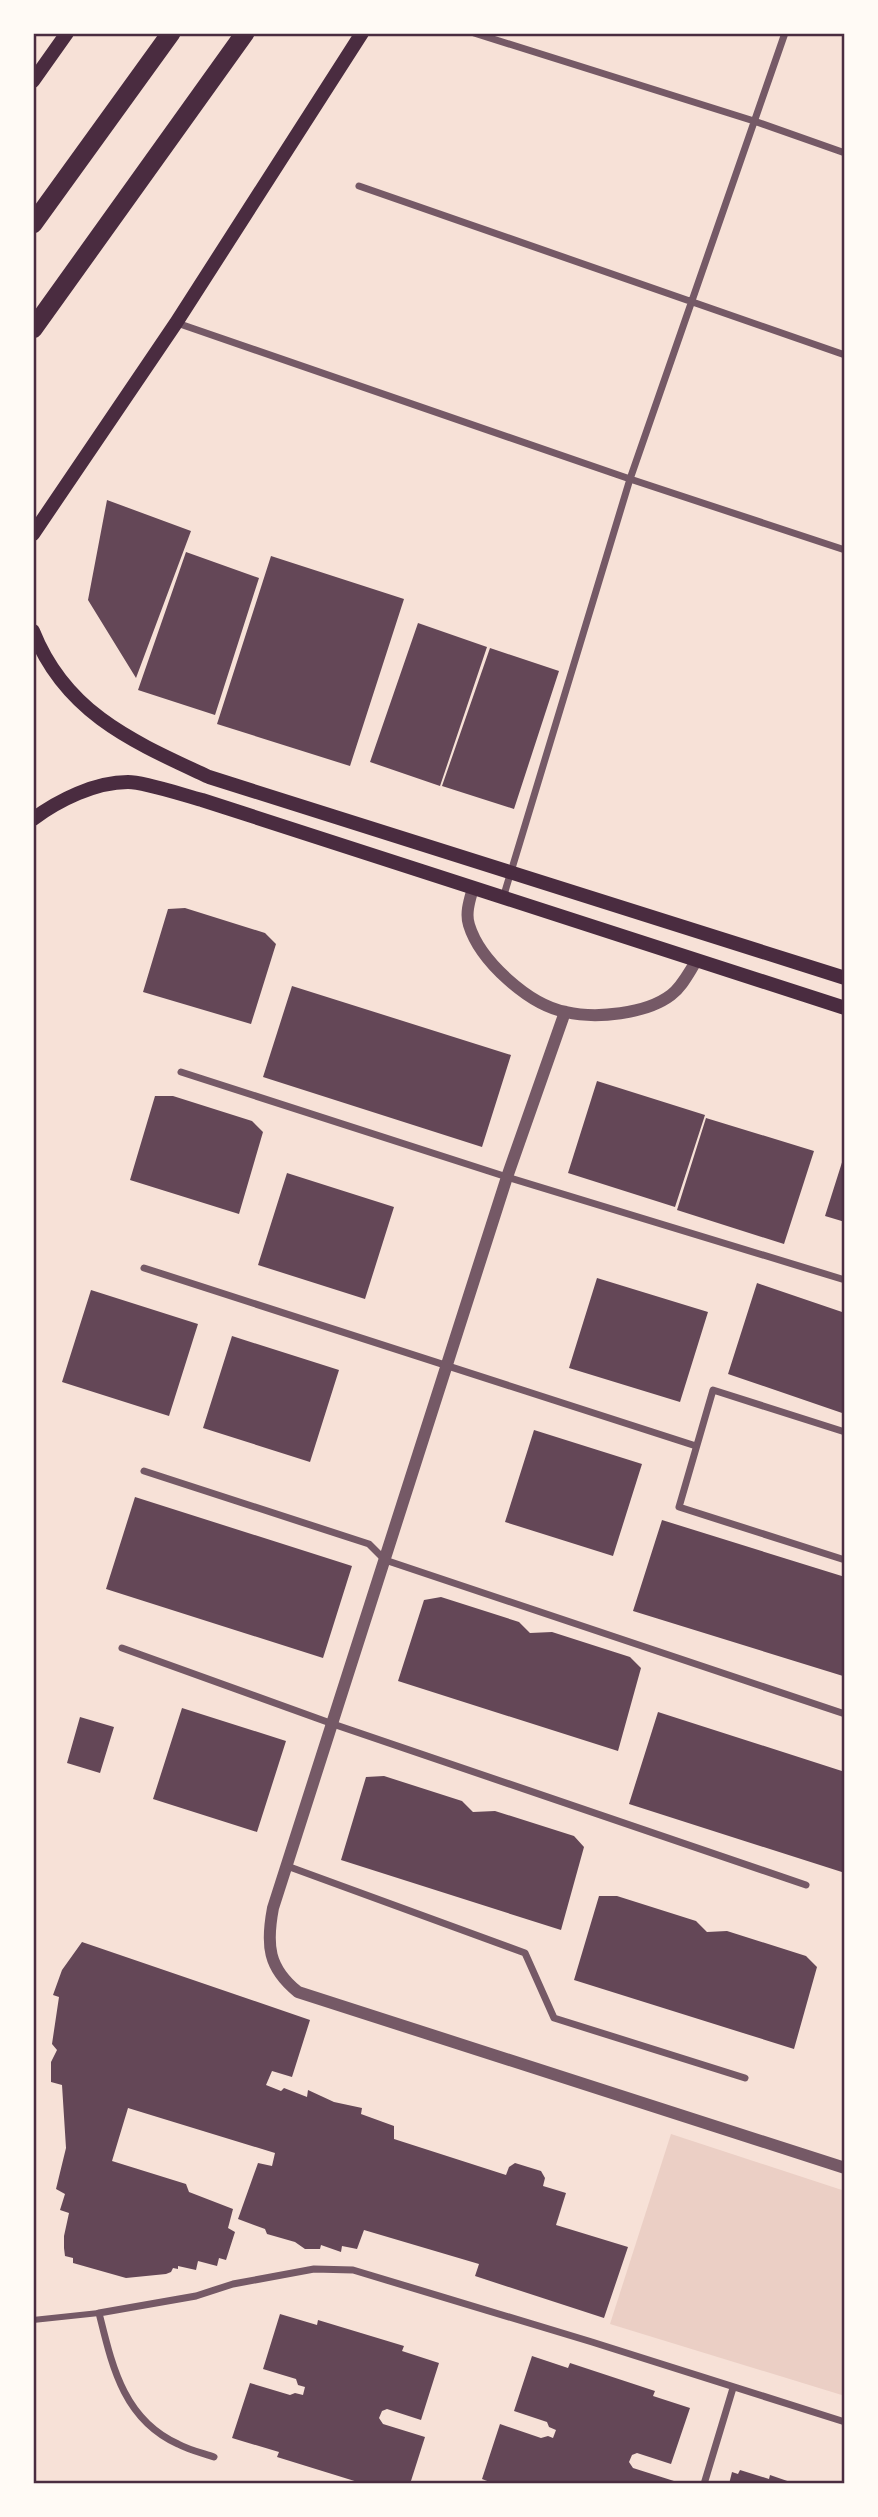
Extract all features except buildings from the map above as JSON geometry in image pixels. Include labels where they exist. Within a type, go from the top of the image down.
[{"type":"highway","points":[[33,224],[171,33]]},
{"type":"highway","points":[[33,329],[245,33]]},
{"type":"main road","points":[[33,81],[66,33]]},
{"type":"main road","points":[[33,534],[176,323],[362,33]]},
{"type":"main road","points":[[33,631],[46,658],[68,690],[89,710],[113,729],[209,777],[845,978]]},
{"type":"main road","points":[[33,819],[76,794],[100,786],[129,782],[202,800],[845,1009]]},
{"type":"street","points":[[474,33],[754,121],[845,153]]},
{"type":"street","points":[[503,898],[629,480],[785,33]]},
{"type":"street","points":[[359,186],[845,355]]},
{"type":"street","points":[[176,323],[629,480],[845,550]]},
{"type":"street","points":[[473,888],[468,923],[482,953],[500,972],[534,999],[565,1012],[618,1014],[649,1005],[671,995],[684,981],[696,960]]},
{"type":"street","points":[[565,1012],[507,1177],[273,1908],[270,1951],[278,1973],[298,1992],[845,2168]]},
{"type":"street","points":[[181,1072],[507,1177],[845,1280]]},
{"type":"street","points":[[144,1268],[696,1446]]},
{"type":"street","points":[[845,1432],[713,1390],[678,1507],[845,1559]]},
{"type":"street","points":[[144,1471],[369,1544],[385,1560],[845,1714]]},
{"type":"street","points":[[122,1648],[333,1724],[806,1885]]},
{"type":"street","points":[[287,1866],[525,1953],[554,2018],[745,2078]]},
{"type":"street","points":[[33,2320],[196,2297],[233,2284],[314,2269],[353,2270],[845,2422]]},
{"type":"street","points":[[99,2312],[124,2395],[146,2423],[176,2444],[214,2457]]},
{"type":"street","points":[[704,2484],[733,2388]]},
{"type":"shaded area","points":[[671,2134],[845,2191],[845,2396],[610,2324]]}]
